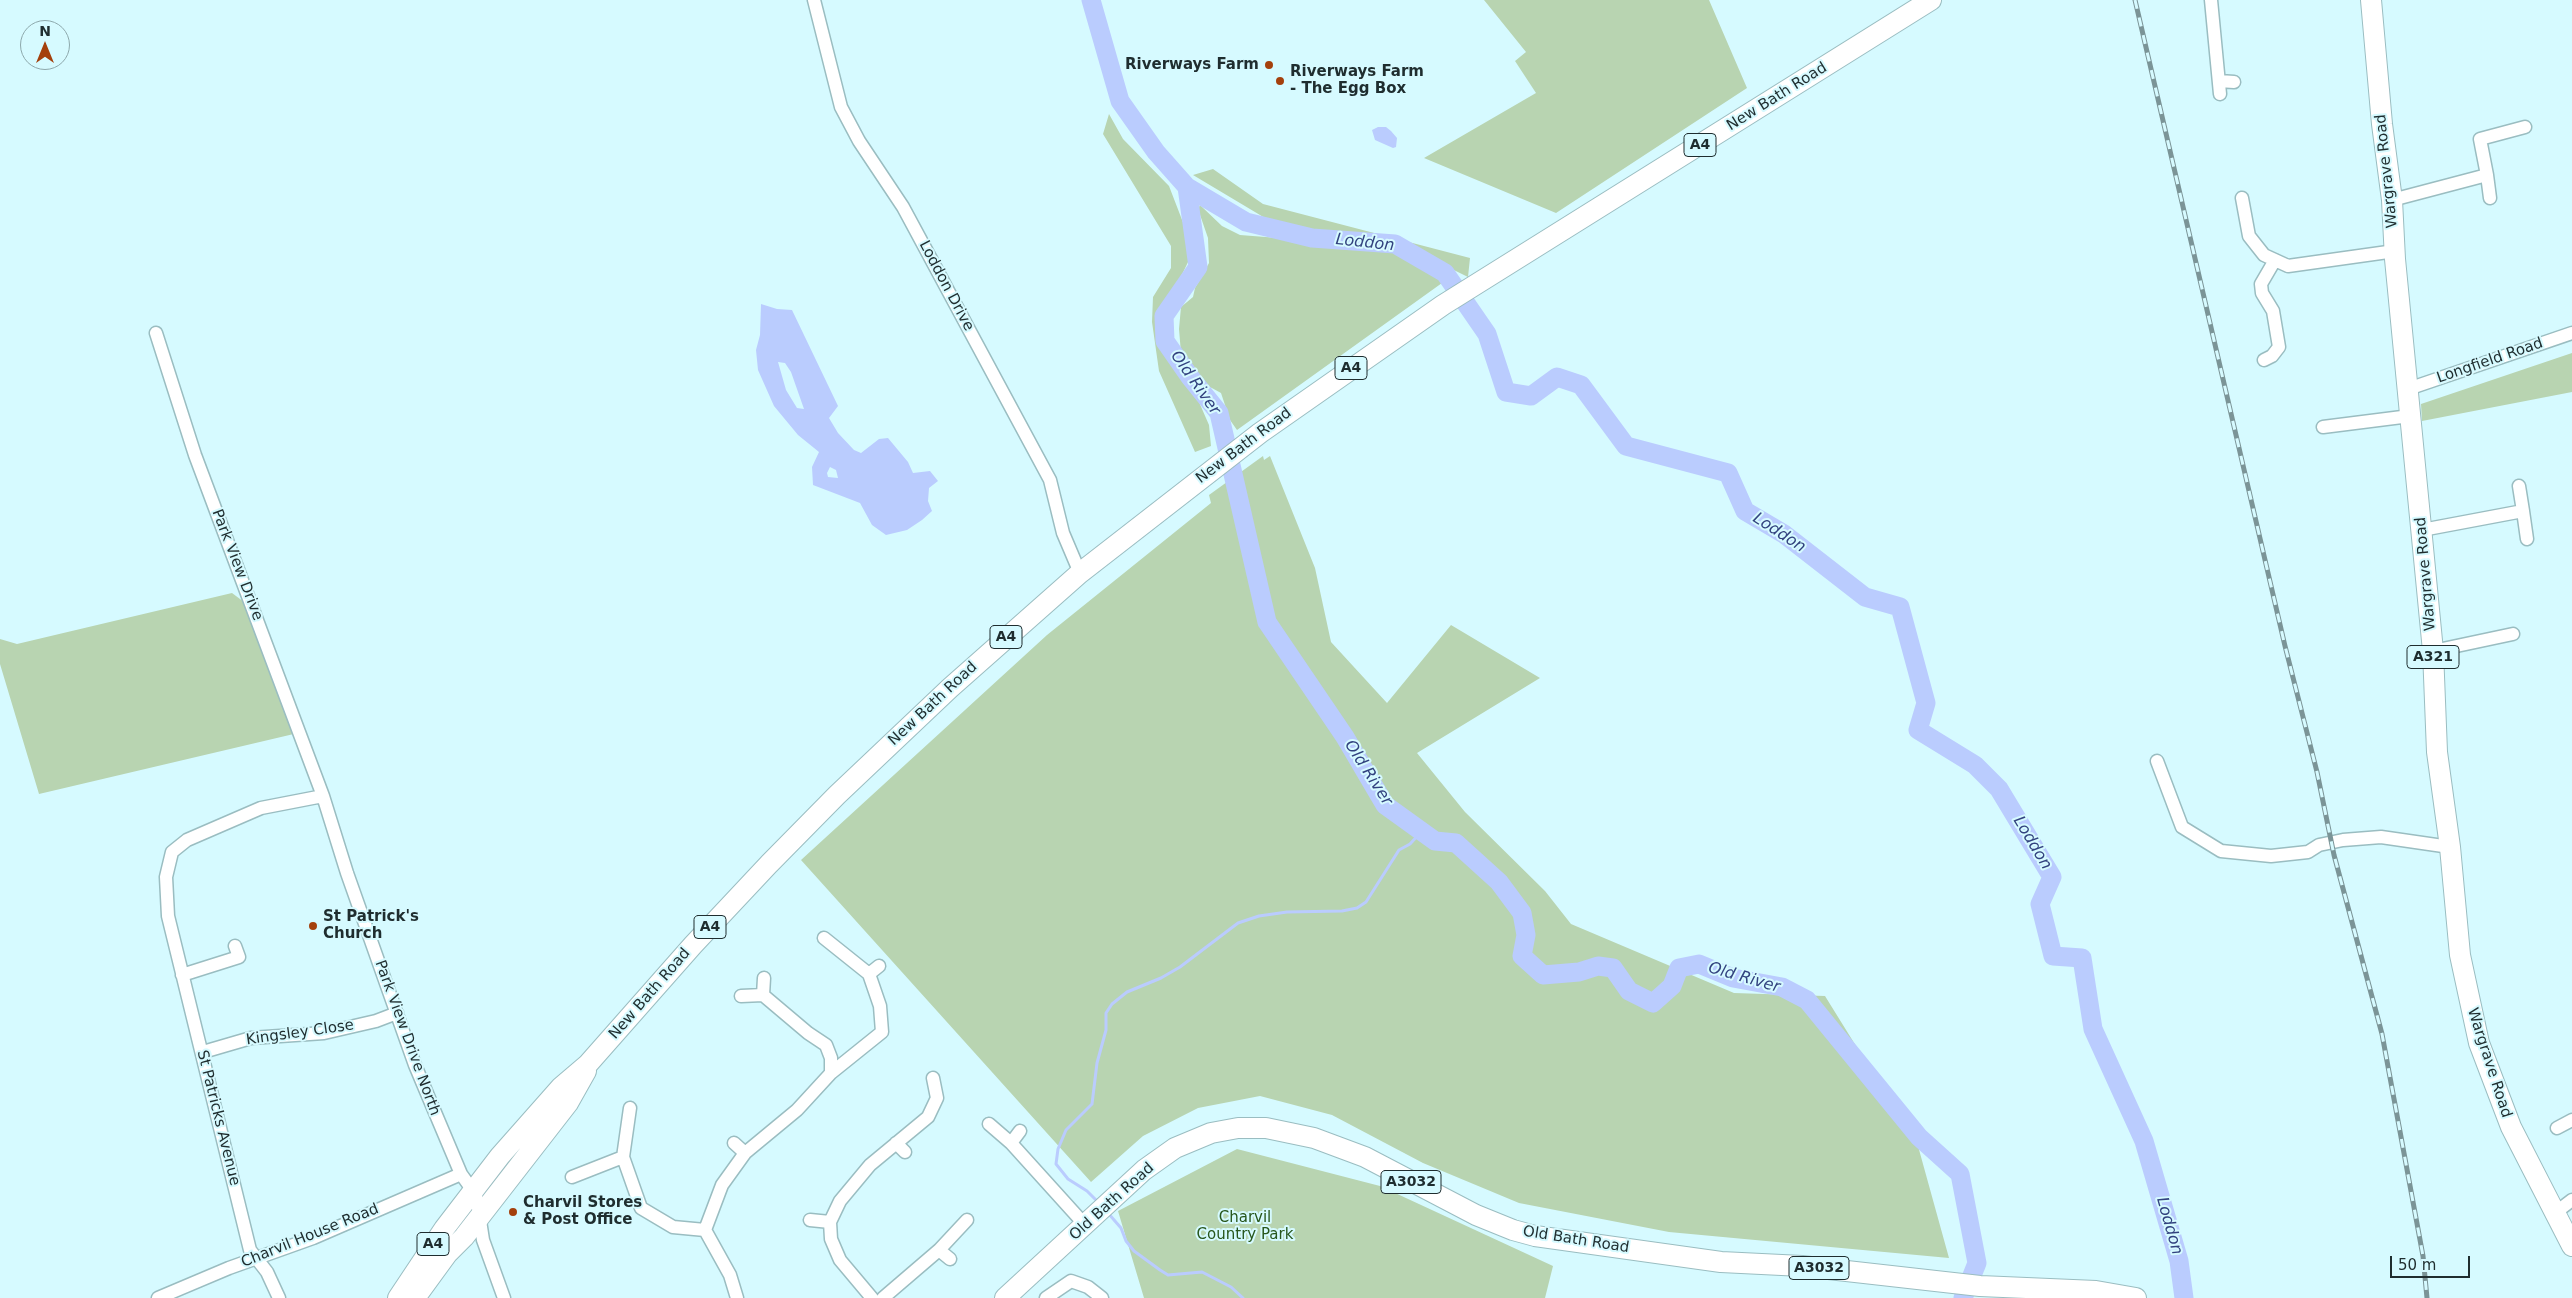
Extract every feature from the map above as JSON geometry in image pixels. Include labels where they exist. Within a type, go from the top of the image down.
[{"type":"main road","name":"New Bath Road","points":[[398,1298],[444,1229],[472,1192],[555,1093],[588,1064],[693,945],[837,795],[982,658],[1080,574],[1260,433],[1443,305],[1931,0]]},
{"type":"main road","name":"Wargrave Road","points":[[2371,0],[2382,124],[2392,200],[2394,251],[2433,651],[2436,752],[2450,847],[2460,955],[2480,1043],[2511,1127],[2572,1246]]},
{"type":"main road","name":"New Bath Road","points":[[415,1298],[447,1254],[473,1239],[480,1215],[568,1103],[582,1081],[588,1064]]},
{"type":"main road","name":"Old Bath Road","points":[[1006,1298],[1144,1170],[1175,1148],[1211,1133],[1238,1128],[1266,1128],[1314,1138],[1365,1157],[1476,1215],[1513,1230],[1535,1236],[1721,1262],[1802,1266],[2043,1293],[2104,1292],[2136,1298]]},
{"type":"street","name":"Loddon Drive","points":[[814,0],[841,107],[858,141],[903,207],[1050,480],[1063,533],[1080,574]]},
{"type":"street","points":[[2211,0],[2220,88],[2234,82]]},
{"type":"street","points":[[2490,198],[2480,139],[2525,127]]},
{"type":"street","points":[[2392,200],[2487,175]]},
{"type":"street","points":[[2242,198],[2249,236],[2264,255],[2288,266],[2394,251]]},
{"type":"street","points":[[2264,360],[2272,356],[2279,347],[2273,311],[2262,292],[2261,284],[2275,260]]},
{"type":"street","name":"Longfield Road","points":[[2408,389],[2572,333]]},
{"type":"street","name":"Park View Drive","points":[[156,334],[195,455],[323,796]]},
{"type":"street","points":[[2323,427],[2410,416]]},
{"type":"street","points":[[2519,486],[2527,539]]},
{"type":"street","points":[[2422,530],[2522,511]]},
{"type":"street","points":[[2433,651],[2513,634]]},
{"type":"street","points":[[2156,761],[2182,828],[2221,851],[2271,856],[2308,852],[2319,845],[2343,840],[2381,837],[2450,847]]},
{"type":"street","name":"St Patricks Avenue","points":[[279,1298],[267,1272],[250,1250],[203,1052],[168,916],[166,877],[172,852],[187,840],[261,808],[323,796]]},
{"type":"street","name":"Park View Drive North","points":[[323,796],[347,873],[415,1065],[461,1174],[472,1192],[476,1195],[480,1215]]},
{"type":"street","points":[[737,1298],[730,1275],[705,1230],[722,1185],[745,1152],[796,1110],[831,1073],[882,1032],[874,970],[824,938]]},
{"type":"street","points":[[182,975],[239,957]]},
{"type":"street","points":[[763,995],[764,978]]},
{"type":"street","points":[[741,996],[763,995],[826,1045],[831,1058],[831,1073]]},
{"type":"street","name":"Kingsley Close","points":[[203,1052],[251,1038],[324,1033],[376,1021],[398,1013]]},
{"type":"street","points":[[872,1298],[840,1260],[831,1239],[830,1222],[840,1201],[870,1165],[901,1148],[928,1117],[937,1098],[933,1078]]},
{"type":"street","points":[[630,1108],[623,1157],[641,1208],[673,1227],[705,1230]]},
{"type":"street","points":[[2556,1128],[2572,1120]]},
{"type":"street","points":[[988,1124],[1011,1142],[1090,1221]]},
{"type":"street","points":[[1011,1142],[1020,1131]]},
{"type":"street","points":[[734,1143],[745,1152]]},
{"type":"street","points":[[572,1177],[623,1157]]},
{"type":"street","name":"Charvil House Road","points":[[158,1298],[229,1268],[313,1238],[461,1174]]},
{"type":"street","points":[[447,1254],[466,1221],[472,1192]]},
{"type":"street","points":[[2555,1213],[2572,1200]]},
{"type":"street","points":[[810,1220],[830,1222]]},
{"type":"street","points":[[883,1298],[939,1250],[968,1220]]},
{"type":"street","points":[[473,1239],[504,1298]]},
{"type":"street","points":[[939,1250],[950,1259]]},
{"type":"street","points":[[1046,1298],[1071,1281],[1088,1287],[1102,1298]]},
{"type":"green space","points":[[1484,0],[1709,0],[1747,88],[1556,213],[1424,158],[1536,93],[1515,61],[1526,52]]},
{"type":"green space","points":[[1109,114],[1123,139],[1169,186],[1189,238],[1189,260],[1162,316],[1161,341],[1167,359],[1199,402],[1209,425],[1211,446],[1195,452],[1159,371],[1152,322],[1153,297],[1171,268],[1171,246],[1103,134]]},
{"type":"green space","points":[[1213,169],[1263,204],[1470,258],[1468,277],[1389,238],[1322,235],[1265,218],[1193,175]]},
{"type":"green space","points":[[1200,205],[1222,226],[1240,235],[1393,247],[1442,277],[1442,283],[1237,430],[1230,420],[1221,393],[1210,387],[1184,363],[1181,353],[1179,329],[1181,307],[1193,297],[1195,288],[1209,263],[1208,238],[1198,209]]},
{"type":"green space","points":[[2572,353],[2572,392],[2422,421],[2421,404]]},
{"type":"green space","points":[[1263,456],[1264,460],[1270,456],[1315,568],[1331,642],[1387,703],[1451,625],[1540,678],[1417,753],[1465,812],[1545,891],[1571,924],[1734,993],[1825,996],[1918,1146],[1949,1258],[1669,1232],[1519,1203],[1423,1163],[1332,1115],[1260,1096],[1198,1108],[1143,1136],[1091,1182],[801,860],[1047,635],[1211,503],[1209,495]]},
{"type":"green space","points":[[232,593],[248,605],[298,733],[39,794],[0,664],[0,639],[17,644]]},
{"type":"green space","name":"Charvil Country Park","points":[[1237,1149],[1380,1186],[1553,1266],[1545,1298],[1144,1298],[1118,1211]]},
{"type":"water","points":[[1378,127],[1386,127],[1391,131],[1397,138],[1396,147],[1393,148],[1375,140],[1372,130]]},
{"type":"water","points":[[761,304],[777,309],[792,310],[838,406],[829,418],[838,433],[854,450],[861,453],[879,439],[888,438],[908,462],[913,473],[930,471],[938,481],[929,488],[928,501],[932,511],[907,530],[886,535],[872,525],[860,503],[813,485],[812,467],[819,452],[798,435],[774,406],[758,370],[756,350],[760,335]],"holes":[[[778,362],[785,363],[791,372],[804,409],[797,408],[786,390]],[[830,467],[836,470],[838,478],[828,477],[827,473]]]},
{"type":"waterway","name":"Loddon","points":[[1091,0],[1120,101],[1156,152],[1187,187],[1246,222],[1312,238],[1395,244],[1445,273],[1487,334],[1506,392],[1531,396],[1557,377],[1581,385],[1626,446],[1728,473],[1745,511],[1784,534],[1865,597],[1900,607],[1926,703],[1918,730],[1975,765],[1999,789],[2052,877],[2040,904],[2053,956],[2082,958],[2093,1029],[2144,1141],[2179,1261],[2184,1298]]},
{"type":"waterway","name":"Old River","points":[[1187,187],[1198,267],[1164,316],[1165,341],[1190,377],[1219,413],[1267,622],[1345,737],[1385,805],[1435,841],[1456,843],[1499,882],[1522,913],[1526,935],[1522,956],[1543,975],[1579,972],[1598,966],[1613,968],[1629,991],[1653,1003],[1672,986],[1679,968],[1699,964],[1733,978],[1782,987],[1807,1000],[1919,1137],[1960,1174],[1977,1263],[1963,1298]]},
{"type":"waterway","points":[[1099,1203],[1087,1191],[1068,1179],[1056,1164],[1058,1149],[1066,1130],[1092,1104],[1097,1063],[1106,1030],[1106,1013],[1112,1004],[1127,992],[1161,978],[1180,967],[1238,923],[1259,916],[1287,912],[1342,911],[1357,908],[1366,902],[1399,850],[1410,844],[1421,832]]},
{"type":"waterway","points":[[1108,1213],[1121,1228],[1126,1241],[1134,1251],[1160,1270],[1168,1275],[1202,1272],[1231,1287],[1243,1298]]},
{"type":"railway","points":[[2135,0],[2285,646],[2317,772],[2334,855],[2382,1034],[2423,1256],[2427,1298]]},
{"type":"place","name":"Riverways Farm","points":[[1269,65]]},
{"type":"place","name":"Riverways Farm - The Egg Box","points":[[1280,81]]},
{"type":"place","name":"St Patrick's Church","points":[[313,926]]},
{"type":"place","name":"Charvil Stores & Post Office","points":[[513,1212]]}]
